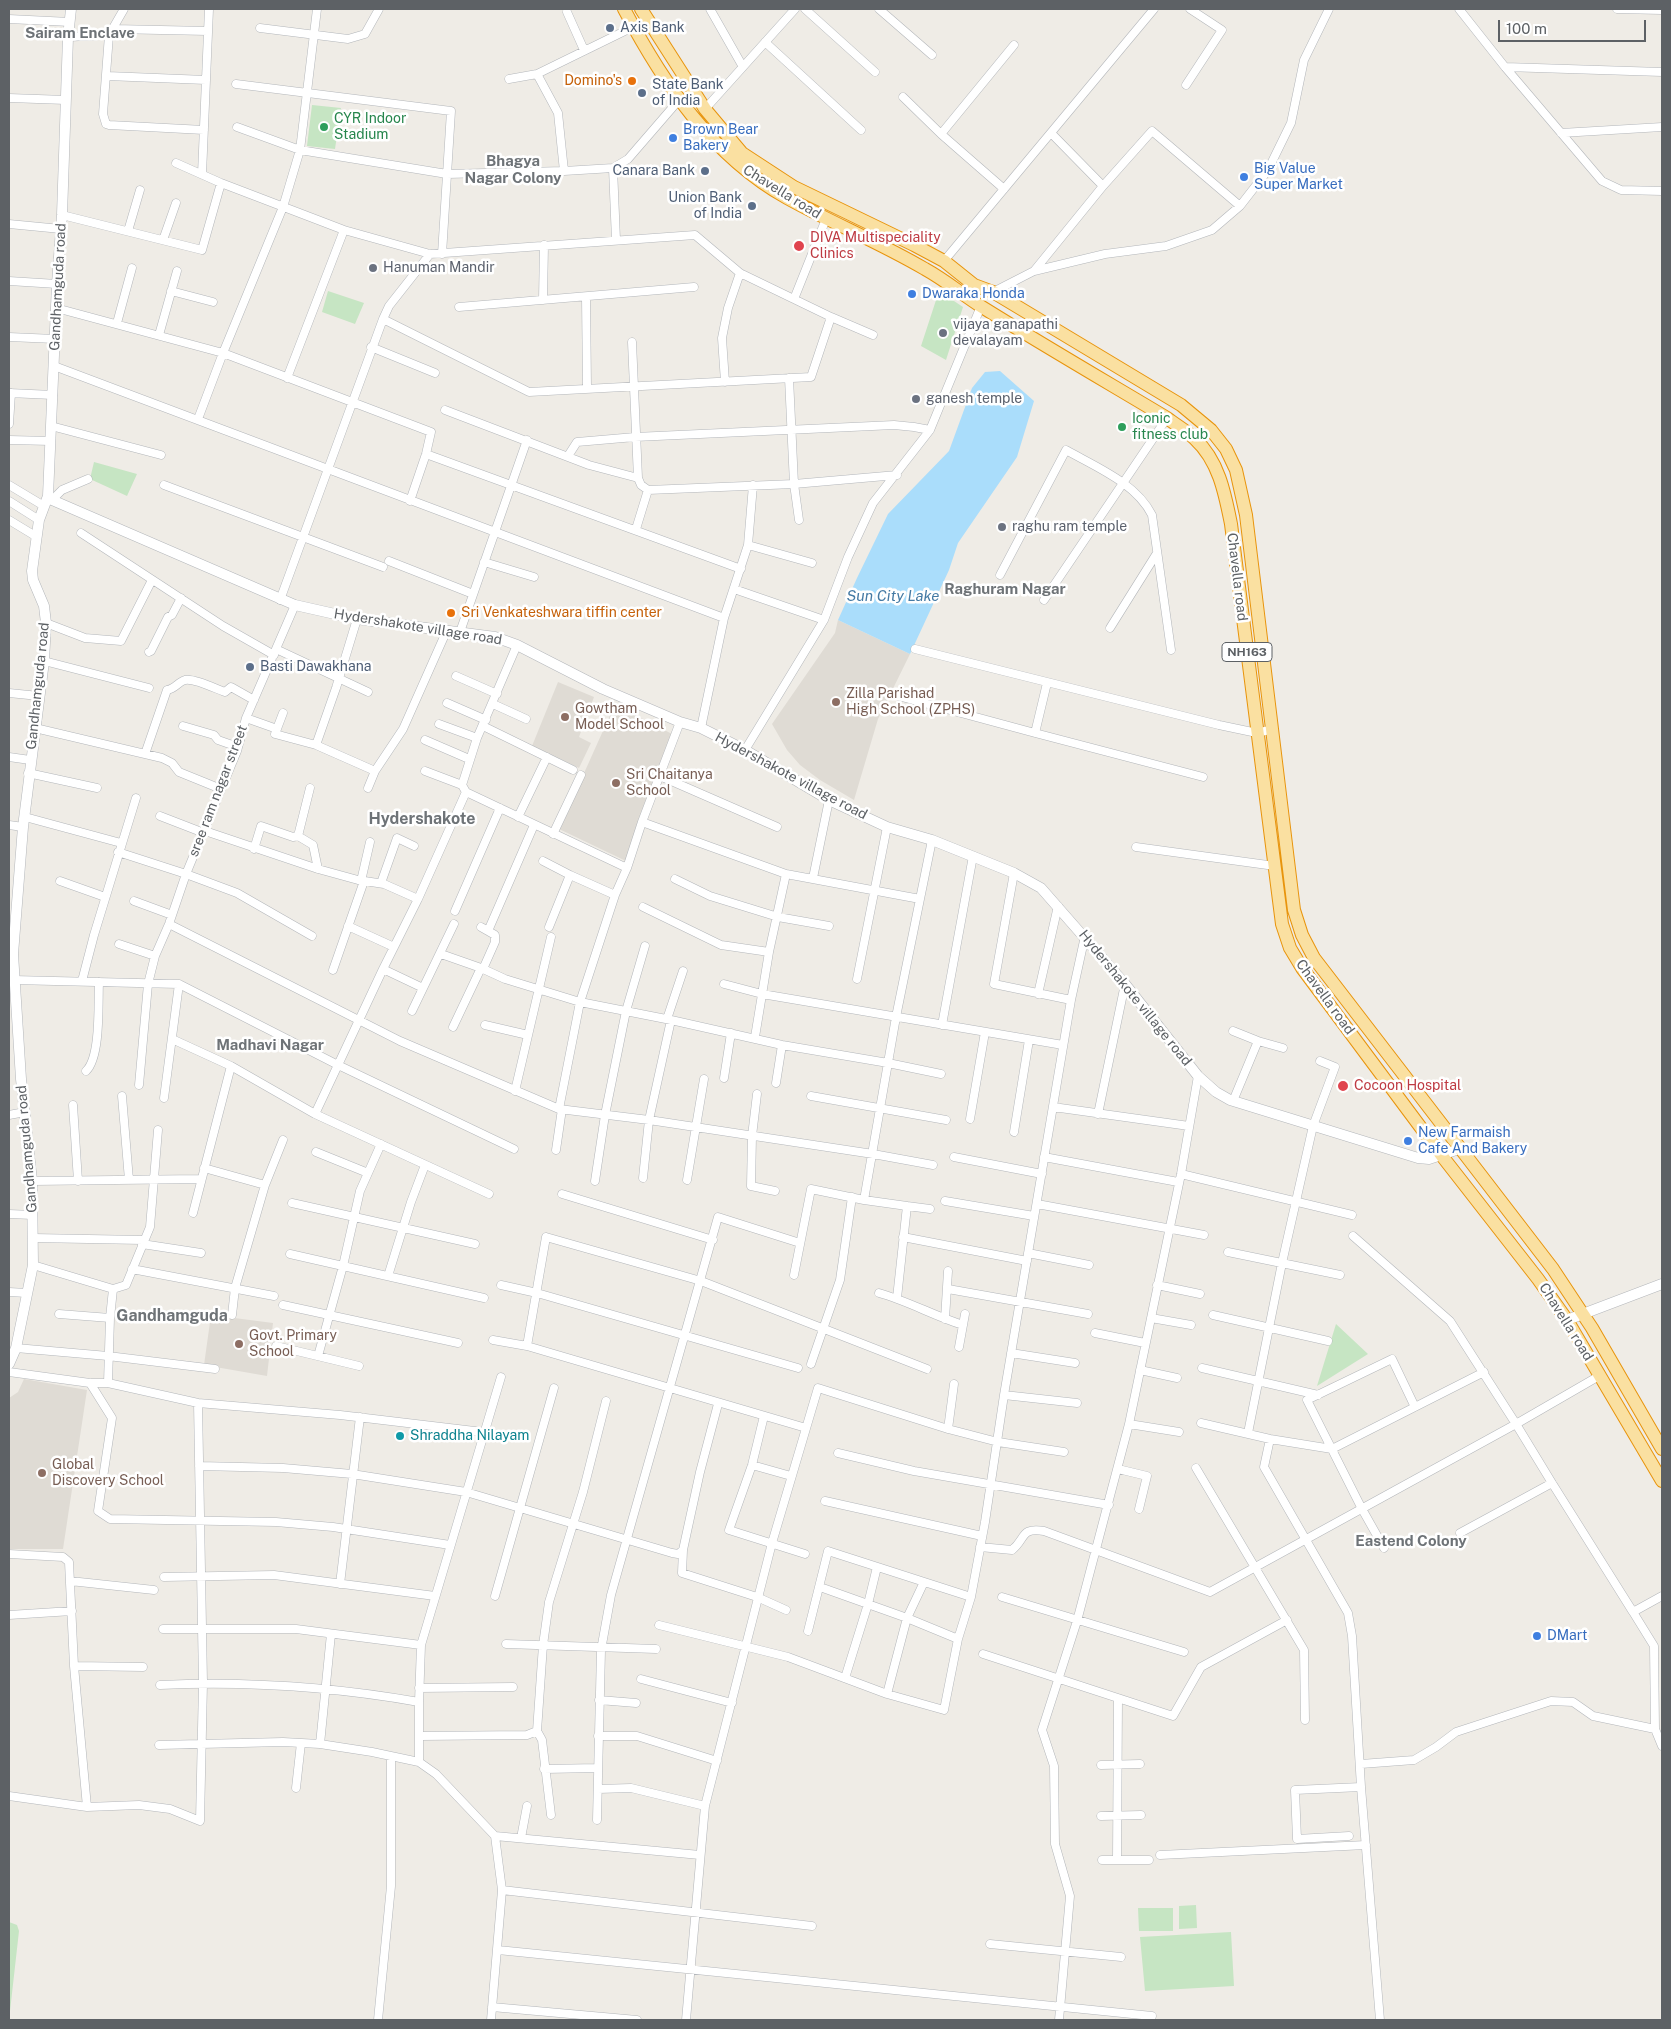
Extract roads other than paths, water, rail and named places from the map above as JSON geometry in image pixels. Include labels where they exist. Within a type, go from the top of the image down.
[{"type":"highway","name":"Chavella road","points":[[624,9],[679,100],[713,140],[741,167],[786,197],[904,256],[981,306],[1167,418],[1195,439],[1207,452],[1216,467],[1224,491],[1231,524],[1282,924],[1290,948],[1302,968],[1567,1320],[1662,1481]]},
{"type":"highway","name":"Chavella road","points":[[641,9],[705,109],[742,153],[794,187],[944,261],[974,285],[992,292],[1181,405],[1211,430],[1226,449],[1236,470],[1246,515],[1294,910],[1302,935],[1314,958],[1553,1270],[1582,1314],[1662,1449]]},
{"type":"street","name":"Gandhamguda road","points":[[9,1364],[16,1348],[33,1265],[32,1181],[11,954],[12,907],[44,661],[46,623],[44,606],[33,580],[39,520],[48,501],[57,284],[62,215],[68,36],[71,9]]},
{"type":"street","points":[[124,9],[111,32],[103,114],[106,124],[204,130]]},
{"type":"street","points":[[202,174],[209,9]]},
{"type":"street","points":[[198,419],[283,207],[300,150],[317,9]]},
{"type":"street","points":[[260,28],[348,39],[365,34],[379,9]]},
{"type":"street","points":[[710,9],[742,67]]},
{"type":"street","points":[[705,109],[795,9]]},
{"type":"street","points":[[805,9],[875,72]]},
{"type":"street","points":[[879,9],[932,55]]},
{"type":"street","points":[[944,261],[1154,9]]},
{"type":"street","points":[[1186,85],[1222,30],[1190,9]]},
{"type":"street","points":[[992,292],[1034,271],[1105,254],[1166,246],[1212,230],[1240,206],[1268,170],[1291,122],[1304,60],[1329,9]]},
{"type":"street","points":[[1459,9],[1602,181],[1621,190],[1662,191]]},
{"type":"street","points":[[1618,9],[1662,10]]},
{"type":"street","points":[[567,12],[584,50]]},
{"type":"street","points":[[9,19],[70,22]]},
{"type":"street","points":[[509,79],[537,74],[634,26]]},
{"type":"street","points":[[68,36],[111,32],[208,31]]},
{"type":"street","points":[[765,42],[861,130]]},
{"type":"street","points":[[941,134],[1014,45]]},
{"type":"street","points":[[1505,66],[1662,72]]},
{"type":"street","points":[[537,74],[558,113],[564,171]]},
{"type":"street","points":[[107,76],[206,80]]},
{"type":"street","points":[[236,84],[451,111],[442,254]]},
{"type":"street","points":[[902,97],[1004,189]]},
{"type":"street","points":[[9,98],[66,100]]},
{"type":"street","points":[[237,127],[300,150],[447,174],[564,171],[613,168],[628,158],[679,100]]},
{"type":"street","points":[[1561,133],[1662,127]]},
{"type":"street","points":[[1034,271],[1152,131],[1240,206]]},
{"type":"street","points":[[1051,133],[1104,186]]},
{"type":"street","points":[[176,163],[221,183],[344,230],[430,254],[695,236],[740,273],[831,318],[873,335]]},
{"type":"street","points":[[613,168],[616,240]]},
{"type":"street","points":[[62,215],[202,250],[221,183]]},
{"type":"street","points":[[128,232],[140,190]]},
{"type":"street","points":[[163,240],[176,203]]},
{"type":"street","points":[[794,299],[826,218]]},
{"type":"street","points":[[9,224],[61,229]]},
{"type":"street","points":[[287,378],[344,230]]},
{"type":"street","points":[[544,245],[544,300]]},
{"type":"street","points":[[280,600],[383,319],[389,306],[430,254]]},
{"type":"street","points":[[117,323],[132,268]]},
{"type":"street","points":[[159,335],[176,271]]},
{"type":"street","points":[[725,382],[722,338],[728,308],[740,273]]},
{"type":"street","points":[[9,281],[57,284]]},
{"type":"street","points":[[460,307],[694,287]]},
{"type":"street","points":[[171,291],[214,302]]},
{"type":"street","points":[[586,297],[587,388]]},
{"type":"street","points":[[745,750],[824,620],[848,557],[873,503],[930,430],[981,306]]},
{"type":"street","points":[[56,308],[223,353],[431,432],[426,454],[410,501]]},
{"type":"street","points":[[383,319],[529,392],[811,377],[831,318]]},
{"type":"street","points":[[9,337],[55,339]]},
{"type":"street","points":[[632,342],[638,478],[648,490],[794,484],[897,474]]},
{"type":"street","points":[[372,347],[435,373]]},
{"type":"street","points":[[54,366],[724,618]]},
{"type":"street","points":[[790,378],[794,484],[799,520]]},
{"type":"street","points":[[9,424],[10,393],[53,395]]},
{"type":"street","points":[[444,410],[590,465],[638,478]]},
{"type":"street","points":[[1044,600],[1167,418]]},
{"type":"street","points":[[568,456],[577,442],[635,437],[894,425],[930,430]]},
{"type":"street","points":[[51,426],[161,455]]},
{"type":"street","points":[[9,440],[51,441]]},
{"type":"street","points":[[460,632],[527,440]]},
{"type":"street","points":[[1000,575],[1066,450],[1122,482],[1148,506],[1152,515],[1171,650]]},
{"type":"street","points":[[426,454],[636,529],[741,569]]},
{"type":"street","points":[[9,485],[48,501],[62,490],[88,479]]},
{"type":"street","points":[[164,485],[383,567]]},
{"type":"street","points":[[701,728],[724,618],[748,544],[753,485]]},
{"type":"street","points":[[636,529],[648,490]]},
{"type":"street","points":[[9,501],[39,520]]},
{"type":"street","name":"Hydershakote village road","points":[[48,501],[295,605],[357,619],[495,637],[517,645],[603,689],[680,722],[701,728],[745,750],[829,800],[888,827],[932,840],[1014,873],[1041,888],[1085,936],[1198,1076],[1216,1092],[1233,1101],[1418,1158],[1429,1159],[1459,1149]]},
{"type":"street","points":[[9,520],[37,537]]},
{"type":"street","points":[[81,533],[223,626],[275,652],[368,692]]},
{"type":"street","points":[[748,544],[812,563]]},
{"type":"street","points":[[1110,628],[1157,553]]},
{"type":"street","points":[[389,561],[473,594]]},
{"type":"street","points":[[484,562],[534,577]]},
{"type":"street","points":[[46,623],[85,638],[121,641],[152,580]]},
{"type":"street","points":[[734,589],[824,620]]},
{"type":"street","points":[[149,652],[168,617],[172,616],[182,598]]},
{"type":"street","name":"sree ram nagar street","points":[[139,1085],[148,982],[155,956],[238,747],[246,718],[295,605]]},
{"type":"street","points":[[316,745],[357,619]]},
{"type":"street","points":[[368,788],[375,771],[403,729],[447,630]]},
{"type":"street","points":[[315,1114],[382,968],[418,899],[464,788],[469,759],[477,738],[517,645]]},
{"type":"street","points":[[916,649],[1047,683],[1257,733],[1273,729]]},
{"type":"street","points":[[44,661],[149,688]]},
{"type":"street","points":[[456,676],[497,694]]},
{"type":"street","points":[[145,754],[167,690],[171,690],[185,680],[207,685],[225,692],[231,687],[254,700]]},
{"type":"street","points":[[1035,732],[1047,683]]},
{"type":"street","points":[[9,693],[39,696]]},
{"type":"street","points":[[898,696],[1204,777]]},
{"type":"street","points":[[447,703],[573,770]]},
{"type":"street","points":[[493,704],[526,719]]},
{"type":"street","points":[[283,713],[275,734],[316,745],[375,771]]},
{"type":"street","points":[[246,718],[276,729]]},
{"type":"street","points":[[556,1150],[560,1109],[580,1002],[615,895],[628,868],[642,822],[680,722]]},
{"type":"street","points":[[438,724],[477,738]]},
{"type":"street","points":[[182,726],[214,735],[218,740],[238,747]]},
{"type":"street","points":[[36,728],[167,761],[179,772],[221,789]]},
{"type":"street","points":[[425,740],[469,759]]},
{"type":"street","points":[[9,757],[30,760]]},
{"type":"street","points":[[518,817],[547,757]]},
{"type":"street","points":[[426,771],[464,788],[534,825],[628,868]]},
{"type":"street","points":[[28,773],[97,788]]},
{"type":"street","points":[[553,834],[581,775]]},
{"type":"street","points":[[660,776],[777,827]]},
{"type":"street","points":[[298,836],[310,788]]},
{"type":"street","points":[[82,981],[118,852],[136,798]]},
{"type":"street","points":[[813,878],[829,800]]},
{"type":"street","points":[[455,911],[500,808]]},
{"type":"street","points":[[160,816],[318,869],[362,881],[381,883],[418,899]]},
{"type":"street","points":[[9,825],[24,822],[121,843]]},
{"type":"street","points":[[642,822],[786,874],[920,899]]},
{"type":"street","points":[[453,1028],[495,942],[495,935],[484,929],[534,825]]},
{"type":"street","points":[[254,849],[261,826],[293,837],[298,836],[313,845],[318,869]]},
{"type":"street","points":[[857,979],[888,827]]},
{"type":"street","points":[[381,883],[397,838],[414,846]]},
{"type":"street","points":[[864,1200],[896,1017],[932,840]]},
{"type":"street","points":[[333,970],[362,881],[370,842]]},
{"type":"street","points":[[1136,847],[1275,866]]},
{"type":"street","points":[[118,852],[186,874],[237,894],[312,936]]},
{"type":"street","points":[[942,1025],[973,856]]},
{"type":"street","points":[[543,861],[615,895]]},
{"type":"street","points":[[1014,873],[994,984],[1071,1000]]},
{"type":"street","points":[[755,1038],[769,952],[786,874]]},
{"type":"street","points":[[549,927],[570,875]]},
{"type":"street","points":[[675,879],[710,896],[778,917],[829,926]]},
{"type":"street","points":[[60,881],[105,897]]},
{"type":"street","points":[[134,901],[172,915]]},
{"type":"street","points":[[1038,994],[1058,906]]},
{"type":"street","points":[[643,907],[721,945],[769,952]]},
{"type":"street","points":[[169,924],[408,1044],[560,1109],[696,1127],[933,1165]]},
{"type":"street","points":[[412,1011],[454,924]]},
{"type":"street","points":[[348,926],[394,947]]},
{"type":"street","points":[[659,1625],[788,1657],[887,1694],[944,1710],[958,1639],[971,1597],[1063,1045],[1085,936]]},
{"type":"street","points":[[515,1091],[551,937]]},
{"type":"street","points":[[120,944],[155,956]]},
{"type":"street","points":[[595,1181],[605,1114],[626,1011],[645,946]]},
{"type":"street","points":[[441,954],[505,979],[580,1002],[731,1032],[782,1045],[888,1062],[941,1074]]},
{"type":"street","points":[[382,968],[424,988]]},
{"type":"street","points":[[643,1178],[649,1120],[669,1019],[683,970]]},
{"type":"street","points":[[14,980],[179,984],[338,1065],[514,1149]]},
{"type":"street","points":[[86,1071],[91,1067],[96,1045],[100,982]]},
{"type":"street","points":[[164,1098],[179,984]]},
{"type":"street","points":[[724,984],[762,994],[1063,1045]]},
{"type":"street","points":[[1098,1114],[1125,984]]},
{"type":"street","points":[[485,1025],[528,1035]]},
{"type":"street","points":[[1233,1031],[1258,1041],[1284,1048]]},
{"type":"street","points":[[724,1078],[731,1032]]},
{"type":"street","points":[[970,1119],[985,1032]]},
{"type":"street","points":[[172,1039],[231,1066],[315,1114],[489,1194]]},
{"type":"street","points":[[1014,1132],[1029,1040]]},
{"type":"street","points":[[1233,1101],[1258,1041]]},
{"type":"street","points":[[776,1083],[782,1045]]},
{"type":"street","points":[[1248,1433],[1268,1328],[1313,1126],[1335,1067],[1320,1060]]},
{"type":"street","points":[[194,1213],[201,1179],[231,1066]]},
{"type":"street","points":[[1059,2020],[1070,1896],[1055,1844],[1054,1766],[1042,1730],[1077,1621],[1129,1424],[1168,1227],[1180,1178],[1198,1076]]},
{"type":"street","points":[[687,1180],[704,1079]]},
{"type":"street","points":[[757,1094],[752,1136],[751,1186],[775,1191]]},
{"type":"street","points":[[122,1096],[130,1180]]},
{"type":"street","points":[[811,1096],[946,1120]]},
{"type":"street","points":[[73,1105],[78,1181]]},
{"type":"street","points":[[1053,1107],[1189,1126]]},
{"type":"street","points":[[9,1115],[25,1112]]},
{"type":"street","points":[[33,1265],[113,1289],[126,1285],[150,1227],[158,1130]]},
{"type":"street","points":[[232,1315],[235,1288],[265,1185],[282,1140]]},
{"type":"street","points":[[318,1356],[343,1266],[360,1191],[381,1144]]},
{"type":"street","points":[[316,1152],[368,1174]]},
{"type":"street","points":[[954,1157],[1042,1174]]},
{"type":"street","points":[[1044,1157],[1180,1178],[1352,1215]]},
{"type":"street","points":[[388,1276],[411,1202],[426,1165]]},
{"type":"street","points":[[204,1168],[265,1185]]},
{"type":"street","points":[[32,1181],[201,1179]]},
{"type":"street","points":[[794,1275],[811,1189],[864,1200],[930,1209]]},
{"type":"street","points":[[562,1194],[713,1240]]},
{"type":"street","points":[[811,1364],[840,1280],[852,1197]]},
{"type":"street","points":[[945,1201],[1034,1216]]},
{"type":"street","points":[[292,1203],[475,1244]]},
{"type":"street","points":[[1037,1204],[1204,1235]]},
{"type":"street","points":[[897,1298],[907,1206]]},
{"type":"street","points":[[9,1214],[33,1215]]},
{"type":"street","points":[[597,1820],[601,1647],[611,1595],[668,1388],[686,1335],[718,1217],[800,1243]]},
{"type":"street","points":[[1353,1236],[1450,1321],[1484,1372],[1654,1646],[1653,1700],[1655,1729],[1662,1746]]},
{"type":"street","points":[[527,1346],[546,1237],[701,1282],[927,1369]]},
{"type":"street","points":[[904,1237],[1089,1265]]},
{"type":"street","points":[[33,1238],[143,1242],[201,1253]]},
{"type":"street","points":[[1228,1252],[1340,1275]]},
{"type":"street","points":[[290,1254],[484,1298]]},
{"type":"street","points":[[132,1269],[274,1296]]},
{"type":"street","points":[[945,1319],[948,1270]]},
{"type":"street","points":[[1567,1320],[1662,1284]]},
{"type":"street","points":[[501,1285],[536,1292],[798,1368]]},
{"type":"street","points":[[1157,1286],[1200,1294]]},
{"type":"street","points":[[108,1383],[113,1289]]},
{"type":"street","points":[[948,1289],[1088,1314]]},
{"type":"street","points":[[9,1292],[27,1293]]},
{"type":"street","points":[[879,1293],[897,1298],[963,1325]]},
{"type":"street","points":[[283,1305],[458,1343]]},
{"type":"street","points":[[58,1314],[110,1318]]},
{"type":"street","points":[[959,1347],[965,1314]]},
{"type":"street","points":[[1213,1315],[1328,1341]]},
{"type":"street","points":[[1151,1318],[1191,1325]]},
{"type":"street","points":[[1095,1333],[1146,1344]]},
{"type":"street","points":[[493,1340],[527,1346],[718,1404],[806,1428]]},
{"type":"street","points":[[276,1346],[359,1366]]},
{"type":"street","points":[[16,1348],[108,1356],[215,1369]]},
{"type":"street","points":[[1011,1353],[1075,1363]]},
{"type":"street","points":[[1384,1548],[1362,1509],[1307,1400],[1392,1359],[1415,1407]]},
{"type":"street","points":[[1202,1368],[1318,1395]]},
{"type":"street","points":[[1140,1370],[1177,1378]]},
{"type":"street","points":[[9,1372],[90,1383],[108,1383],[198,1403],[483,1432]]},
{"type":"street","points":[[1201,1423],[1270,1439],[1332,1449],[1484,1372]]},
{"type":"street","points":[[980,1547],[1012,1550],[1025,1533],[1036,1530],[1097,1550],[1210,1592],[1516,1424],[1599,1376]]},
{"type":"street","points":[[419,1762],[421,1645],[483,1432],[501,1377]]},
{"type":"street","points":[[90,1383],[112,1418],[98,1511],[110,1519],[276,1522],[345,1529],[450,1544]]},
{"type":"street","points":[[948,1429],[954,1384]]},
{"type":"street","points":[[495,1596],[554,1388]]},
{"type":"street","points":[[686,2020],[705,1806],[757,1597],[818,1388],[948,1429],[998,1442],[1064,1452]]},
{"type":"street","points":[[1004,1395],[1077,1403]]},
{"type":"street","points":[[550,1815],[542,1740],[537,1731],[543,1645],[549,1602],[573,1524],[606,1401]]},
{"type":"street","points":[[9,1796],[87,1807],[139,1805],[170,1809],[200,1821],[202,1629],[198,1403]]},
{"type":"street","points":[[718,1404],[700,1472],[683,1550],[682,1573],[757,1597],[786,1610]]},
{"type":"street","points":[[764,1416],[752,1465],[729,1530],[772,1542],[805,1554]]},
{"type":"street","points":[[340,1584],[345,1529],[360,1418]]},
{"type":"street","points":[[1129,1424],[1179,1432]]},
{"type":"street","points":[[1270,1439],[1264,1467],[1348,1613],[1352,1636],[1361,1787],[1380,2020]]},
{"type":"street","points":[[838,1453],[914,1471],[1109,1505]]},
{"type":"street","points":[[752,1465],[791,1476]]},
{"type":"street","points":[[199,1466],[283,1468],[352,1474],[466,1492],[627,1541],[678,1554],[683,1550]]},
{"type":"street","points":[[1196,1468],[1254,1569],[1304,1650],[1305,1720]]},
{"type":"street","points":[[1118,1469],[1147,1476],[1139,1509]]},
{"type":"street","points":[[1460,1533],[1552,1483]]},
{"type":"street","points":[[825,1501],[982,1536]]},
{"type":"street","points":[[808,1631],[828,1550],[971,1597]]},
{"type":"street","points":[[9,1554],[63,1557],[69,1562],[74,1666],[87,1807]]},
{"type":"street","points":[[845,1678],[868,1604],[877,1566]]},
{"type":"street","points":[[164,1577],[274,1575],[435,1596]]},
{"type":"street","points":[[70,1581],[154,1590]]},
{"type":"street","points":[[887,1694],[908,1618],[924,1582]]},
{"type":"street","points":[[820,1587],[908,1618],[958,1639]]},
{"type":"street","points":[[1633,1612],[1662,1596]]},
{"type":"street","points":[[1002,1597],[1184,1652]]},
{"type":"street","points":[[9,1615],[72,1611]]},
{"type":"street","points":[[983,1654],[1173,1716],[1201,1667],[1287,1620]]},
{"type":"street","points":[[162,1629],[296,1629],[421,1645]]},
{"type":"street","points":[[320,1744],[331,1634]]},
{"type":"street","points":[[506,1644],[656,1649]]},
{"type":"street","points":[[74,1666],[143,1668]]},
{"type":"street","points":[[641,1679],[732,1702]]},
{"type":"street","points":[[160,1686],[202,1684],[277,1685],[419,1702]]},
{"type":"street","points":[[419,1688],[513,1688]]},
{"type":"street","points":[[1117,1860],[1116,1764],[1118,1699]]},
{"type":"street","points":[[599,1700],[636,1703]]},
{"type":"street","points":[[1360,1764],[1414,1760],[1456,1732],[1551,1700],[1573,1702],[1594,1716],[1655,1729]]},
{"type":"street","points":[[420,1736],[527,1735],[537,1731]]},
{"type":"street","points":[[598,1736],[637,1736],[717,1761]]},
{"type":"street","points":[[159,1745],[283,1742],[320,1744],[419,1762],[447,1784],[495,1836],[502,1890],[491,2020]]},
{"type":"street","points":[[296,1788],[301,1743]]},
{"type":"street","points":[[378,2020],[391,1886],[391,1756]]},
{"type":"street","points":[[1101,1765],[1140,1764]]},
{"type":"street","points":[[544,1769],[598,1768]]},
{"type":"street","points":[[1348,1836],[1297,1839],[1295,1790],[1361,1787]]},
{"type":"street","points":[[598,1789],[631,1788],[705,1806]]},
{"type":"street","points":[[521,1838],[527,1806]]},
{"type":"street","points":[[1101,1816],[1141,1815]]},
{"type":"street","points":[[495,1836],[700,1856]]},
{"type":"street","points":[[1160,1854],[1366,1845]]},
{"type":"street","points":[[1102,1860],[1149,1860]]},
{"type":"street","points":[[502,1890],[812,1926]]},
{"type":"street","points":[[990,1944],[1121,1957]]},
{"type":"street","points":[[498,1950],[1152,2016]]},
{"type":"street","points":[[492,2007],[637,2020]]},
{"type":"water","name":"Sun City Lake","points":[[1000,371],[1034,401],[1017,457],[958,543],[949,570],[910,654],[838,620],[888,514],[949,451],[972,388],[985,372]]},
{"type":"place","name":"Axis Bank","points":[[610,28]]},
{"type":"place","name":"Domino's","points":[[632,81]]},
{"type":"place","name":"State Bank of India","points":[[642,93]]},
{"type":"place","name":"CYR Indoor Stadium","points":[[324,127]]},
{"type":"place","name":"Brown Bear Bakery","points":[[673,138]]},
{"type":"place","name":"Canara Bank","points":[[705,171]]},
{"type":"place","name":"Big Value Super Market","points":[[1244,177]]},
{"type":"place","name":"Union Bank of India","points":[[752,206]]},
{"type":"place","name":"DIVA Multispeciality Clinics","points":[[799,246]]},
{"type":"place","name":"Hanuman Mandir","points":[[373,268]]},
{"type":"place","name":"Dwaraka Honda","points":[[912,294]]},
{"type":"place","name":"vijaya ganapathi devalayam","points":[[943,333]]},
{"type":"place","name":"ganesh temple","points":[[916,399]]},
{"type":"place","name":"Iconic fitness club","points":[[1122,427]]},
{"type":"place","name":"raghu ram temple","points":[[1002,527]]},
{"type":"place","name":"Sri Venkateshwara tiffin center","points":[[451,613]]},
{"type":"place","name":"Basti Dawakhana","points":[[250,667]]},
{"type":"place","name":"Zilla Parishad High School (ZPHS)","points":[[836,702]]},
{"type":"place","name":"Gowtham Model School","points":[[565,717]]},
{"type":"place","name":"Sri Chaitanya School","points":[[616,783]]},
{"type":"place","name":"Cocoon Hospital","points":[[1343,1086]]},
{"type":"place","name":"New Farmaish Cafe And Bakery","points":[[1408,1141]]},
{"type":"place","name":"Govt. Primary School","points":[[239,1344]]},
{"type":"place","name":"Shraddha Nilayam","points":[[400,1436]]},
{"type":"place","name":"Global Discovery School","points":[[42,1473]]},
{"type":"place","name":"DMart","points":[[1537,1636]]},
{"type":"district","name":"Sairam Enclave","points":[[80,33]]},
{"type":"district","name":"Bhagya Nagar Colony","points":[[513,170]]},
{"type":"district","name":"Raghuram Nagar","points":[[1005,589]]},
{"type":"district","name":"Hydershakote","points":[[422,819]]},
{"type":"district","name":"Madhavi Nagar","points":[[270,1045]]},
{"type":"district","name":"Gandhamguda","points":[[172,1316]]},
{"type":"district","name":"Eastend Colony","points":[[1411,1541]]}]
